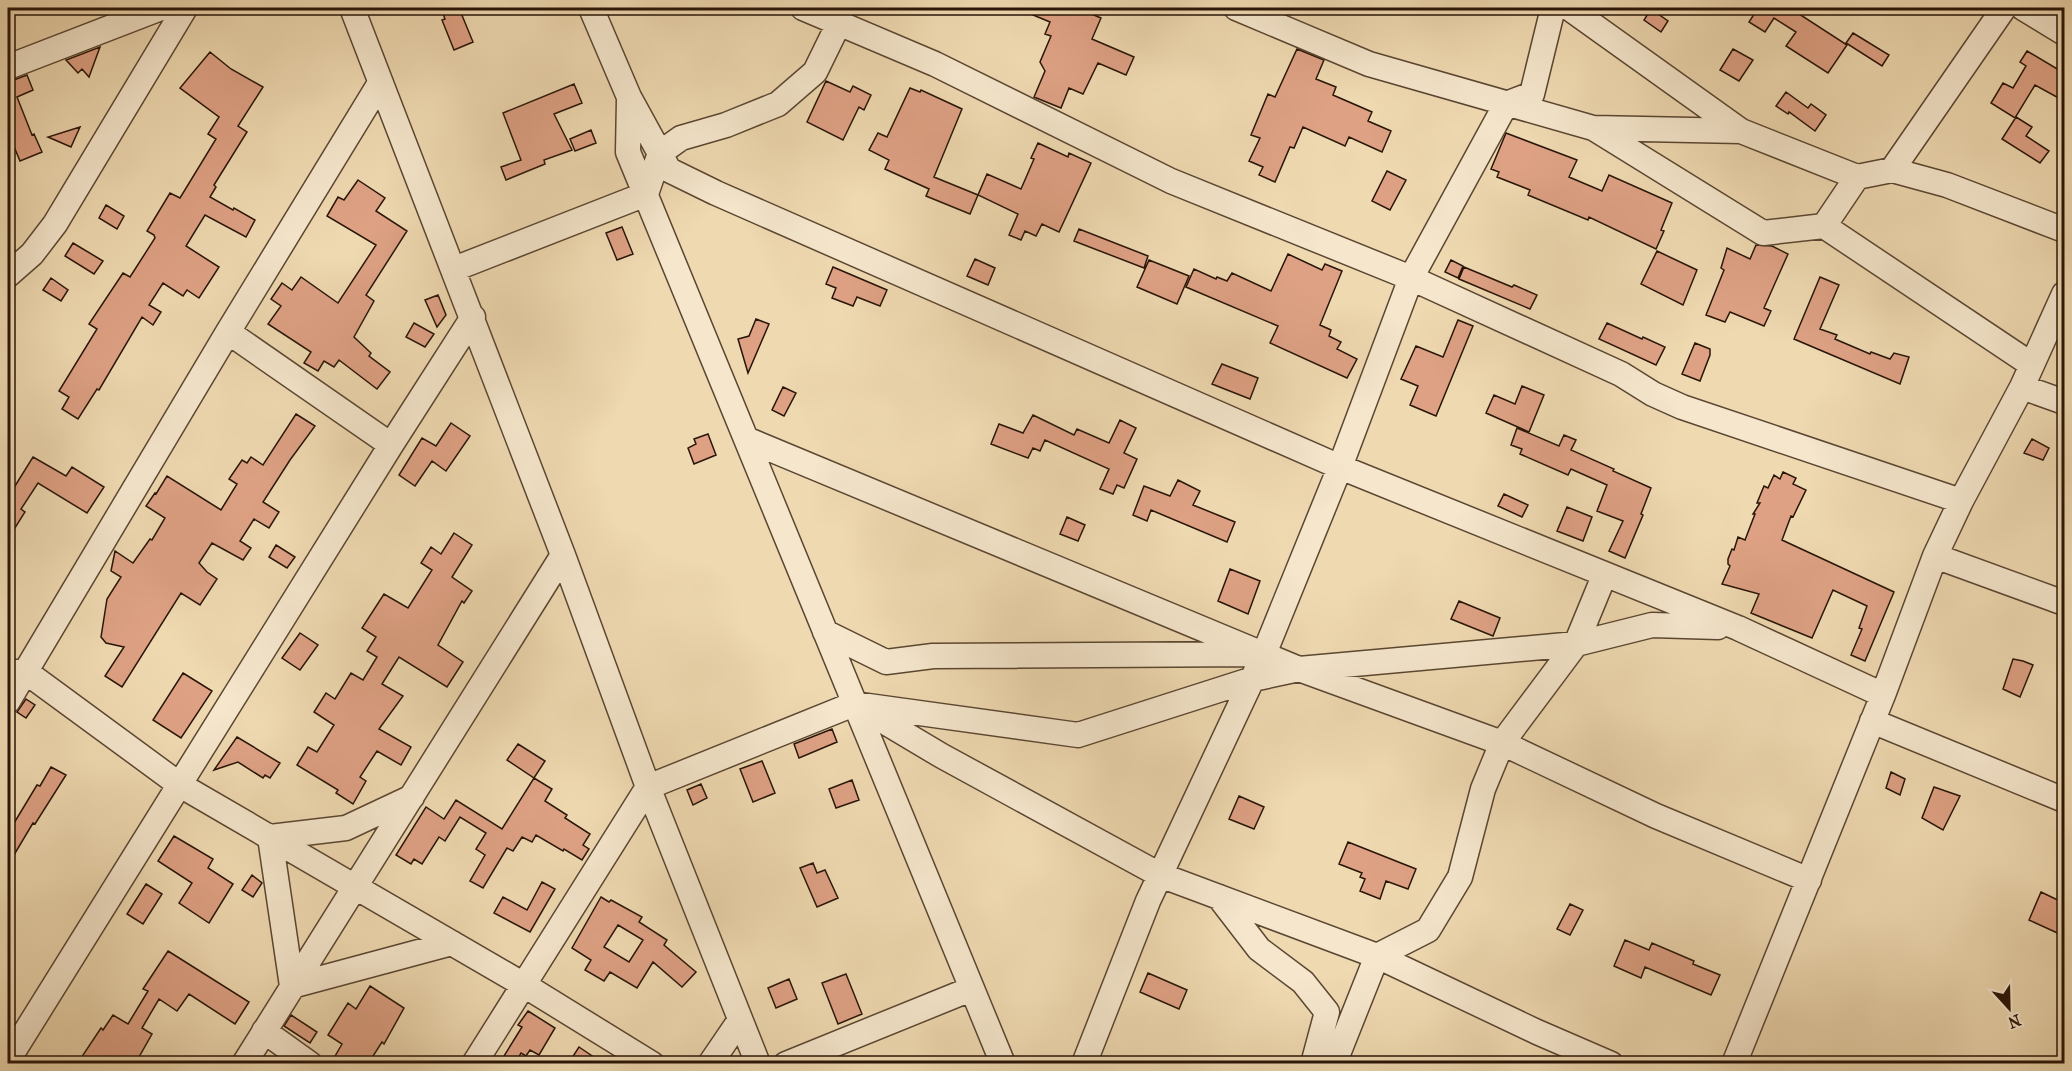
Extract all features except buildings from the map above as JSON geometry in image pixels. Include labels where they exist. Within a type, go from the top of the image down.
[{"type":"street","points":[[8,67],[112,16],[161,8]]},
{"type":"street","points":[[8,275],[32,254],[55,224],[185,8]]},
{"type":"street","points":[[352,8],[473,317],[648,787],[758,1064]]},
{"type":"street","points":[[591,8],[629,98],[669,170],[716,193],[1340,467],[1604,576],[1738,628],[1883,695]]},
{"type":"street","points":[[803,8],[935,64],[1171,181],[1411,278],[1621,374],[1653,394],[1682,407],[1961,501]]},
{"type":"street","points":[[1236,8],[1369,64],[1593,128],[1741,131]]},
{"type":"street","points":[[1089,1062],[1148,901],[1264,654],[1340,467],[1411,278],[1506,104],[1532,94],[1553,8]]},
{"type":"street","points":[[1569,8],[1741,131],[1857,177],[1893,170],[1947,185],[2064,230]]},
{"type":"street","points":[[1893,170],[2004,8]]},
{"type":"street","points":[[2023,8],[2064,33]]},
{"type":"street","points":[[646,194],[660,153],[681,138],[726,125],[778,104],[815,72],[839,23]]},
{"type":"street","points":[[8,701],[17,672],[380,83]]},
{"type":"street","points":[[629,98],[628,152],[1003,1064]]},
{"type":"street","points":[[1593,128],[1763,232],[1824,226],[2032,365]]},
{"type":"street","points":[[1824,226],[1857,177]]},
{"type":"street","points":[[454,268],[646,194]]},
{"type":"street","points":[[1734,1064],[1883,695],[1935,556],[1961,501],[2022,387],[2064,294]]},
{"type":"street","points":[[8,1060],[473,317]]},
{"type":"street","points":[[228,332],[391,445]]},
{"type":"street","points":[[2022,387],[2064,402]]},
{"type":"street","points":[[746,439],[1299,669],[1502,743],[1656,816],[1809,880]]},
{"type":"street","points":[[244,1064],[563,555]]},
{"type":"street","points":[[1935,556],[2064,603]]},
{"type":"street","points":[[1334,1064],[1377,956],[1428,930],[1460,877],[1483,789],[1502,743],[1576,644],[1604,576]]},
{"type":"street","points":[[474,1064],[648,787],[854,704],[1078,735],[1252,679],[1299,669],[1576,644],[1652,625],[1738,628]]},
{"type":"street","points":[[825,632],[886,662],[933,656],[1264,654]]},
{"type":"street","points":[[17,672],[180,785],[524,985],[652,1064]]},
{"type":"street","points":[[854,704],[942,756],[1160,875],[1377,956],[1537,1032],[1611,1064]]},
{"type":"street","points":[[1872,721],[2064,800]]},
{"type":"street","points":[[270,837],[346,828],[412,797]]},
{"type":"street","points":[[270,837],[292,986]]},
{"type":"street","points":[[1219,897],[1259,949],[1303,982],[1327,1012],[1313,1064]]},
{"type":"street","points":[[292,986],[452,943]]},
{"type":"street","points":[[786,1064],[971,989]]},
{"type":"street","points":[[710,1064],[740,1020]]},
{"type":"street","points":[[264,1031],[310,1064]]}]
